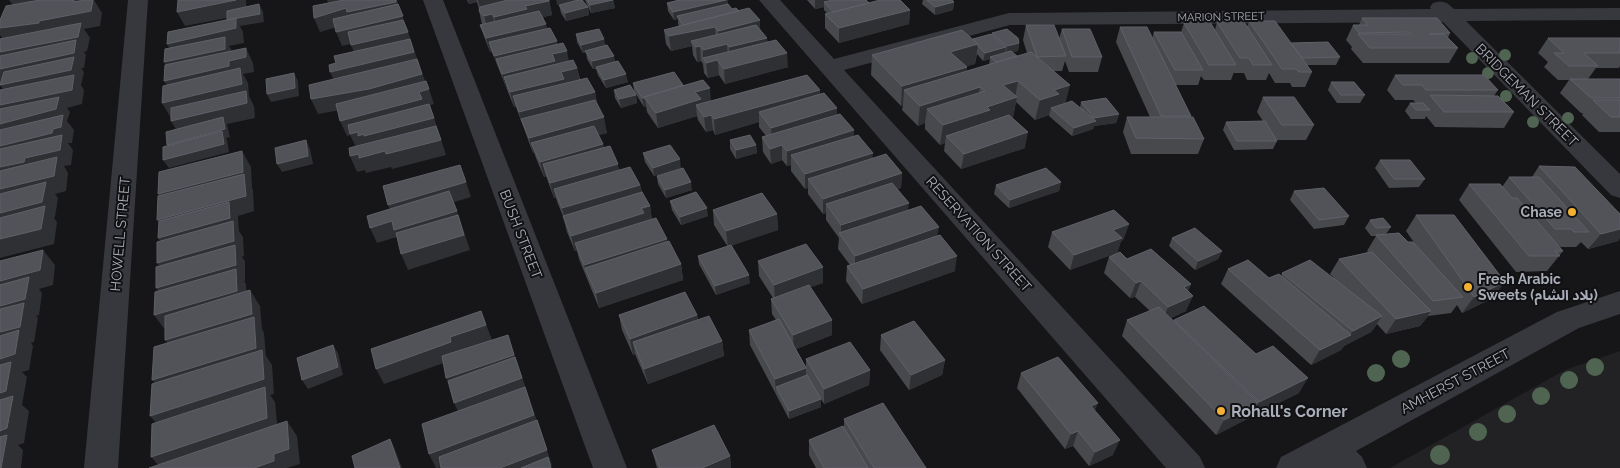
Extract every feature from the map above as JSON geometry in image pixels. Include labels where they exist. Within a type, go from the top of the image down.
[{"type":"street","name":"HOWELL STREET","points":[[101,468],[138,0]]},
{"type":"street","name":"BUSH STREET","points":[[433,0],[610,468]]},
{"type":"street","name":"RESERVATION STREET","points":[[769,0],[1188,468]]},
{"type":"street","name":"MARION STREET","points":[[828,67],[1009,19],[1440,8],[1620,14]]},
{"type":"street","name":"BRIDGEMAN STREET","points":[[1440,8],[1620,189]]},
{"type":"street","name":"AMHERST STREET","points":[[1293,468],[1340,458],[1568,320],[1620,302]]},
{"type":"shaded area","points":[[1620,351],[1620,468],[1390,468],[1565,370]]},
{"type":"building","points":[[40,0],[74,0],[73,2],[93,0],[91,11],[39,21],[39,23],[0,28],[0,20],[6,6]]},
{"type":"building","points":[[178,0],[236,0],[177,12]]},
{"type":"building","points":[[344,0],[396,0],[396,2],[347,12],[346,8],[314,18],[313,6]]},
{"type":"building","points":[[508,0],[549,1],[525,6],[527,9],[494,17],[492,14],[484,16],[479,11],[480,7]]},
{"type":"building","points":[[582,0],[588,7],[565,13],[559,5]]},
{"type":"building","points":[[587,0],[613,0],[590,5]]},
{"type":"building","points":[[680,0],[726,0],[673,12],[667,3]]},
{"type":"building","points":[[833,0],[866,0],[869,3],[833,12],[824,2]]},
{"type":"building","points":[[880,0],[900,0],[910,10],[839,28],[825,14]]},
{"type":"building","points":[[927,0],[952,0],[954,2],[935,7]]},
{"type":"building","points":[[259,4],[260,14],[227,20],[227,11]]},
{"type":"building","points":[[398,4],[403,16],[336,32],[333,19]]},
{"type":"building","points":[[728,4],[732,9],[736,8],[739,11],[683,25],[677,16]]},
{"type":"building","points":[[749,8],[760,20],[718,31],[715,27],[669,36],[664,30]]},
{"type":"building","points":[[539,11],[546,24],[486,38],[480,25]]},
{"type":"building","points":[[236,18],[236,28],[167,44],[168,32]]},
{"type":"building","points":[[1362,18],[1437,18],[1450,33],[1429,34],[1444,34],[1458,48],[1370,48],[1358,34],[1411,34],[1409,32],[1359,33],[1353,25],[1368,25]]},
{"type":"building","points":[[403,20],[408,32],[351,45],[348,32]]},
{"type":"building","points":[[1249,21],[1275,21],[1312,72],[1282,69]]},
{"type":"building","points":[[1210,22],[1236,65],[1209,65],[1184,23]]},
{"type":"building","points":[[1217,22],[1244,22],[1272,65],[1253,65],[1249,58],[1240,58]]},
{"type":"building","points":[[81,23],[78,37],[0,52],[0,39]]},
{"type":"building","points":[[756,25],[767,38],[729,47],[727,44],[703,50],[700,46],[696,47],[691,41]]},
{"type":"building","points":[[1026,25],[1054,25],[1066,56],[1037,57]]},
{"type":"building","points":[[1120,27],[1147,27],[1191,116],[1161,116]]},
{"type":"building","points":[[550,28],[557,41],[494,56],[489,42]]},
{"type":"building","points":[[599,29],[604,39],[581,45],[576,34]]},
{"type":"building","points":[[1007,29],[1018,38],[1019,43],[1007,46],[992,33]]},
{"type":"building","points":[[1062,29],[1090,29],[1102,57],[1072,57]]},
{"type":"building","points":[[962,30],[978,44],[950,52],[967,67],[902,86],[872,55]]},
{"type":"building","points":[[1154,32],[1181,32],[1203,70],[1175,70]]},
{"type":"building","points":[[991,34],[1006,47],[985,53],[973,39]]},
{"type":"building","points":[[225,37],[225,49],[164,62],[165,49]]},
{"type":"building","points":[[1548,38],[1620,38],[1620,53],[1584,53],[1598,66],[1569,66],[1554,53],[1564,53]]},
{"type":"building","points":[[410,39],[414,52],[330,72],[329,65],[336,63],[334,56]]},
{"type":"building","points":[[76,40],[74,53],[0,69],[0,56]]},
{"type":"building","points":[[776,40],[787,53],[724,69],[717,60],[706,63],[703,58]]},
{"type":"building","points":[[1328,42],[1340,57],[1302,58],[1291,43]]},
{"type":"building","points":[[563,43],[567,51],[552,54],[555,61],[502,74],[496,59]]},
{"type":"building","points":[[607,45],[614,56],[592,61],[585,51]]},
{"type":"building","points":[[246,48],[246,57],[229,61],[229,66],[164,81],[165,65]]},
{"type":"building","points":[[1011,51],[1017,56],[996,62],[990,57]]},
{"type":"building","points":[[1031,52],[1070,85],[1054,90],[1059,94],[1040,100],[1018,81],[1003,85],[1017,97],[987,107],[990,110],[943,125],[927,109],[985,91],[980,87],[920,106],[904,90]]},
{"type":"building","points":[[74,57],[71,70],[0,85],[4,72]]},
{"type":"building","points":[[417,59],[422,74],[369,89],[311,99],[309,85]]},
{"type":"building","points":[[573,60],[577,68],[561,72],[564,79],[510,92],[504,77]]},
{"type":"building","points":[[618,61],[626,74],[604,80],[596,67]]},
{"type":"building","points":[[240,68],[242,84],[162,103],[163,86]]},
{"type":"building","points":[[674,72],[683,85],[645,98],[642,98],[633,83]]},
{"type":"building","points":[[294,73],[295,88],[267,94],[266,79]]},
{"type":"building","points":[[74,75],[72,90],[0,105],[0,90]]},
{"type":"building","points":[[807,75],[820,90],[714,119],[711,115],[704,117],[696,105]]},
{"type":"building","points":[[1395,75],[1484,75],[1498,90],[1426,90],[1422,85],[1403,85]]},
{"type":"building","points":[[587,78],[595,92],[519,112],[513,96]]},
{"type":"building","points":[[1570,79],[1620,79],[1620,98],[1591,98]]},
{"type":"building","points":[[703,80],[710,88],[695,92],[701,99],[656,113],[644,97]]},
{"type":"building","points":[[426,81],[429,89],[419,92],[422,99],[340,121],[336,104]]},
{"type":"building","points":[[1331,82],[1354,82],[1365,95],[1341,95]]},
{"type":"building","points":[[630,85],[636,95],[619,99],[614,90]]},
{"type":"building","points":[[246,91],[247,103],[171,121],[171,108]]},
{"type":"building","points":[[824,93],[837,108],[771,128],[759,112]]},
{"type":"building","points":[[1430,95],[1498,96],[1514,112],[1444,112]]},
{"type":"building","points":[[59,97],[56,109],[0,124],[0,109]]},
{"type":"building","points":[[1263,97],[1294,97],[1314,125],[1282,125]]},
{"type":"building","points":[[1106,98],[1119,114],[1094,118],[1081,102]]},
{"type":"building","points":[[595,100],[604,117],[529,138],[521,119]]},
{"type":"building","points":[[1593,100],[1620,100],[1620,117],[1611,117]]},
{"type":"building","points":[[1072,101],[1096,121],[1074,128],[1051,108]]},
{"type":"building","points":[[1410,103],[1423,103],[1430,110],[1416,110]]},
{"type":"building","points":[[429,104],[434,118],[364,136],[364,134],[358,136],[358,132],[350,134],[348,125]]},
{"type":"building","points":[[840,114],[854,130],[787,151],[782,145],[770,149],[762,137]]},
{"type":"building","points":[[63,115],[61,127],[53,129],[52,133],[0,146],[0,130]]},
{"type":"building","points":[[1009,115],[1028,132],[964,154],[946,136]]},
{"type":"building","points":[[223,117],[225,129],[167,145],[166,132]]},
{"type":"building","points":[[1127,117],[1193,117],[1204,139],[1136,138]]},
{"type":"building","points":[[1265,121],[1277,141],[1237,141],[1226,122]]},
{"type":"building","points":[[436,126],[441,140],[386,154],[385,151],[359,158],[359,154],[350,156],[349,148]]},
{"type":"building","points":[[594,126],[603,144],[540,162],[531,143]]},
{"type":"building","points":[[222,131],[224,144],[163,160],[163,147]]},
{"type":"building","points":[[62,135],[60,150],[25,158],[24,162],[0,167],[0,149]]},
{"type":"building","points":[[750,135],[756,145],[736,150],[730,140]]},
{"type":"building","points":[[858,135],[873,153],[805,174],[791,155]]},
{"type":"building","points":[[306,140],[308,156],[277,164],[275,148]]},
{"type":"building","points":[[670,145],[680,159],[653,168],[643,153]]},
{"type":"building","points":[[610,146],[618,164],[550,183],[543,164]]},
{"type":"building","points":[[242,151],[243,172],[158,194],[159,172]]},
{"type":"building","points":[[886,154],[902,173],[823,199],[808,179]]},
{"type":"building","points":[[57,157],[54,176],[0,189],[0,171]]},
{"type":"building","points":[[1380,160],[1410,160],[1425,179],[1394,179]]},
{"type":"building","points":[[460,165],[466,182],[388,205],[383,186]]},
{"type":"building","points":[[1539,166],[1575,167],[1620,214],[1620,229],[1601,234]]},
{"type":"building","points":[[630,167],[640,185],[562,208],[554,189]]},
{"type":"building","points":[[683,168],[691,182],[665,190],[657,176]]},
{"type":"building","points":[[1046,168],[1061,182],[1010,200],[996,185]]},
{"type":"building","points":[[244,174],[246,196],[157,220],[158,196]]},
{"type":"building","points":[[1509,177],[1539,177],[1589,232],[1555,229]]},
{"type":"building","points":[[46,182],[42,202],[0,213],[0,194]]},
{"type":"building","points":[[892,183],[909,203],[841,225],[826,204]]},
{"type":"building","points":[[1469,184],[1500,184],[1512,198],[1517,198],[1563,251],[1555,251],[1560,256],[1529,256]]},
{"type":"building","points":[[1324,188],[1349,216],[1319,220],[1294,191]]},
{"type":"building","points":[[449,191],[457,211],[394,230],[392,221],[370,228],[367,216]]},
{"type":"building","points":[[642,192],[650,206],[641,208],[644,213],[571,236],[563,216]]},
{"type":"building","points":[[696,192],[707,208],[680,217],[670,201]]},
{"type":"building","points":[[762,193],[777,214],[726,231],[713,210]]},
{"type":"building","points":[[229,202],[230,218],[158,238],[159,221]]},
{"type":"building","points":[[45,206],[41,229],[0,239],[0,218]]},
{"type":"building","points":[[921,206],[939,227],[855,256],[839,233]]},
{"type":"building","points":[[1114,210],[1129,224],[1113,230],[1122,238],[1074,255],[1052,232]]},
{"type":"building","points":[[458,215],[464,235],[401,254],[396,233]]},
{"type":"building","points":[[1416,215],[1454,215],[1505,282],[1474,297]]},
{"type":"building","points":[[656,218],[667,239],[584,265],[575,243]]},
{"type":"building","points":[[1383,218],[1391,227],[1376,228],[1370,220]]},
{"type":"building","points":[[233,221],[234,241],[157,263],[157,242]]},
{"type":"building","points":[[1195,228],[1222,251],[1198,261],[1172,238]]},
{"type":"building","points":[[1399,233],[1408,242],[1413,242],[1463,297],[1433,301],[1376,235]]},
{"type":"building","points":[[940,235],[957,256],[863,289],[847,266]]},
{"type":"building","points":[[669,241],[681,264],[596,293],[585,268]]},
{"type":"building","points":[[806,244],[823,267],[774,285],[758,261]]},
{"type":"building","points":[[235,245],[236,265],[156,288],[156,267]]},
{"type":"building","points":[[731,245],[749,275],[715,286],[698,256]]},
{"type":"building","points":[[1151,249],[1191,284],[1184,287],[1193,296],[1168,307],[1141,281],[1136,283],[1109,257],[1120,252],[1127,259]]},
{"type":"building","points":[[43,250],[40,270],[0,281],[0,261]]},
{"type":"building","points":[[1372,252],[1431,311],[1396,319],[1339,259]]},
{"type":"building","points":[[1248,260],[1269,278],[1279,274],[1351,335],[1320,350],[1228,269]]},
{"type":"building","points":[[1310,260],[1382,316],[1353,331],[1282,273]]},
{"type":"building","points":[[236,269],[237,291],[154,315],[155,292]]},
{"type":"building","points":[[29,277],[25,299],[0,306],[0,285]]},
{"type":"building","points":[[809,285],[832,320],[793,335],[771,299]]},
{"type":"building","points":[[250,290],[252,314],[165,340],[165,316]]},
{"type":"building","points":[[685,292],[697,315],[630,339],[619,315]]},
{"type":"building","points":[[24,303],[20,327],[0,332],[0,309]]},
{"type":"building","points":[[1204,306],[1256,354],[1273,346],[1308,378],[1259,402],[1174,320]]},
{"type":"building","points":[[1159,307],[1258,403],[1224,420],[1127,320]]},
{"type":"building","points":[[481,311],[486,325],[450,337],[451,342],[376,369],[371,349]]},
{"type":"building","points":[[709,316],[722,341],[644,369],[633,342]]},
{"type":"building","points":[[254,317],[256,348],[152,380],[154,347]]},
{"type":"building","points":[[779,319],[806,368],[775,379],[749,330]]},
{"type":"building","points":[[914,321],[945,360],[911,375],[881,335]]},
{"type":"building","points":[[19,330],[15,354],[0,359],[0,336]]},
{"type":"building","points":[[508,335],[514,355],[446,378],[442,356]]},
{"type":"building","points":[[850,342],[870,370],[824,389],[806,359]]},
{"type":"building","points":[[333,345],[338,367],[302,380],[297,358]]},
{"type":"building","points":[[262,350],[264,379],[150,416],[152,384]]},
{"type":"building","points":[[515,357],[522,378],[454,403],[448,381]]},
{"type":"building","points":[[1058,357],[1098,403],[1091,406],[1120,440],[1095,452],[1078,431],[1071,434],[1021,373]]},
{"type":"building","points":[[11,362],[6,391],[0,393],[0,365]]},
{"type":"building","points":[[807,375],[821,399],[789,411],[776,387]]},
{"type":"building","points":[[265,387],[267,418],[151,457],[152,424]]},
{"type":"building","points":[[525,387],[534,415],[429,454],[422,424]]},
{"type":"building","points":[[13,396],[7,428],[0,431],[0,400]]},
{"type":"building","points":[[883,403],[926,468],[874,468],[844,419]]},
{"type":"building","points":[[537,420],[547,450],[500,468],[441,468],[439,457]]},
{"type":"building","points":[[287,421],[289,449],[274,454],[274,461],[254,468],[149,468]]},
{"type":"building","points":[[714,425],[730,456],[702,468],[660,468],[652,450]]},
{"type":"building","points":[[843,426],[868,468],[824,468],[809,440]]},
{"type":"building","points":[[7,435],[1,468],[0,468],[0,437]]},
{"type":"building","points":[[390,439],[400,468],[355,468],[352,456]]},
{"type":"building","points":[[548,457],[551,468],[521,468]]},
{"type":"place","name":"Chase","points":[[1572,212]]},
{"type":"place","name":"Fresh Arabic Sweets (بلاد الشام)","points":[[1468,287]]},
{"type":"place","name":"Rohall's Corner","points":[[1221,411]]}]
